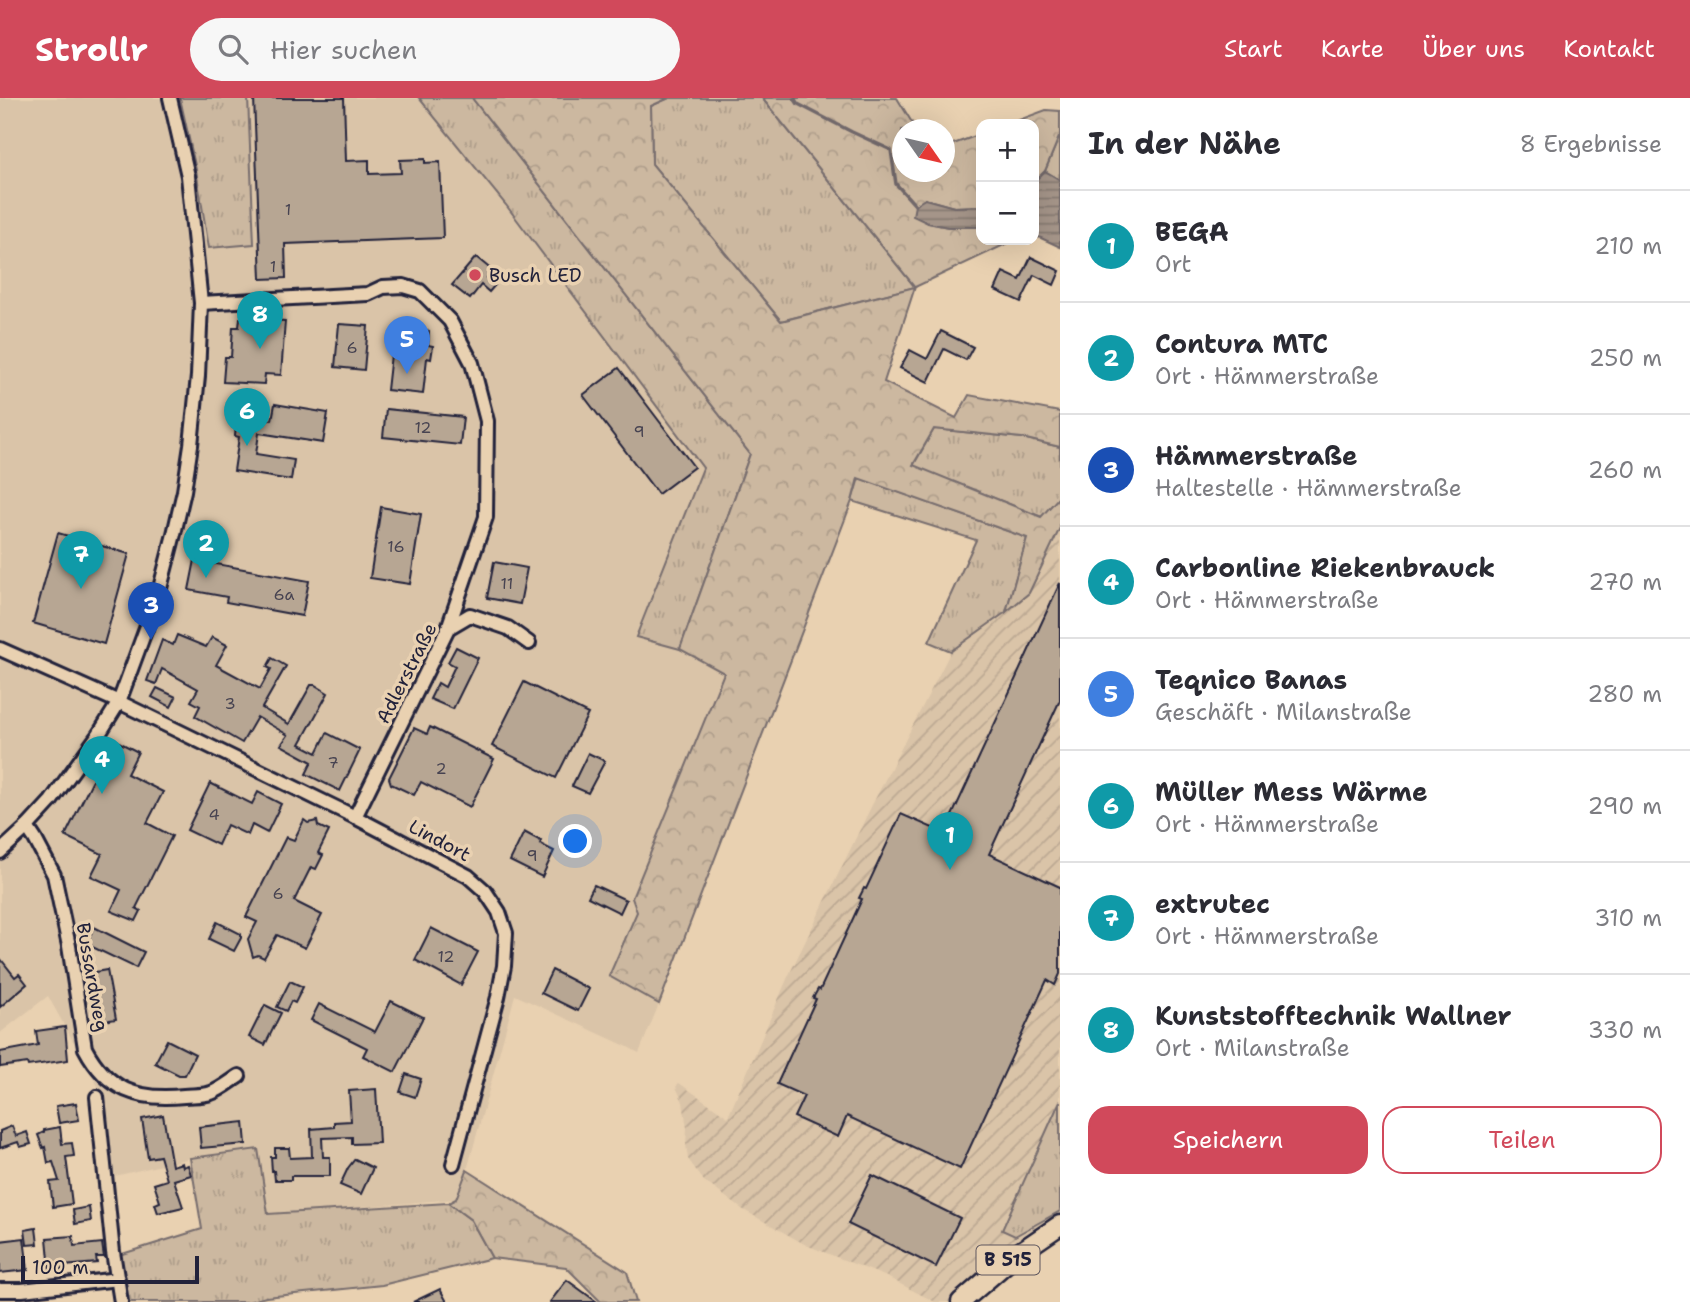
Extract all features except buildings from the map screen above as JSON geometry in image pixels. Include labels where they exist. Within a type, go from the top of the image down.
[{"type":"main road","name":"B 515","points":[[961,1302],[1013,1256],[1060,1226]]},
{"type":"street","points":[[0,852],[51,800],[118,702],[158,596],[184,491],[195,414],[201,303],[188,176],[170,98]]},
{"type":"street","points":[[201,303],[368,294],[383,287],[403,286],[420,291],[450,321],[472,363],[487,421],[486,517],[448,628]]},
{"type":"street","name":"Adlerstraße","points":[[355,817],[448,628],[470,615],[508,628],[529,643]]},
{"type":"street","name":"Lindort","points":[[0,649],[118,702],[355,817],[468,876],[485,891],[499,912],[506,933],[504,966],[453,1164]]},
{"type":"street","name":"Bussardweg","points":[[27,827],[54,875],[69,946],[85,1048],[104,1075],[127,1092],[168,1098],[211,1093],[239,1076]]},
{"type":"street","points":[[97,1097],[113,1252],[121,1302]]},
{"type":"street","points":[[0,1290],[118,1279]]},
{"type":"shaded area","points":[[0,98],[419,98],[506,205],[703,468],[636,637],[680,649],[724,672],[632,898],[637,912],[609,976],[659,1004],[639,1053],[515,995],[467,1170],[456,1199],[267,1215],[258,1149],[190,1158],[111,1177],[105,1099],[48,996],[0,1033]]},
{"type":"shaded area","points":[[1045,171],[1060,180],[1060,247],[1039,237],[1039,177]]},
{"type":"shaded area","points":[[925,199],[954,207],[976,206],[976,227],[948,227],[928,223],[913,216],[915,205]]},
{"type":"shaded area","points":[[1060,528],[1060,1219],[995,1257],[949,1302],[935,1302],[887,1277],[806,1245],[742,1209],[704,1181],[688,1159],[683,1102],[676,1087],[679,1083],[728,1117],[787,979],[951,651],[1029,593]]},
{"type":"green space","points":[[180,98],[248,98],[254,244],[209,248]]},
{"type":"green space","points":[[419,98],[472,98],[750,454],[680,649],[636,637],[703,468],[506,205]]},
{"type":"green space","points":[[472,98],[669,98],[651,106],[652,164],[781,321],[915,287],[884,382],[956,418],[969,395],[1060,412],[1060,447],[1022,438],[934,429],[913,465],[1041,517],[1060,496],[1060,528],[1029,593],[1006,612],[1027,538],[858,478],[852,501],[659,1004],[609,976],[637,912],[632,898],[724,673],[680,649],[750,454]]},
{"type":"green space","points":[[669,98],[762,98],[915,287],[781,321],[652,164],[651,106]]},
{"type":"green space","points":[[762,98],[897,98],[910,119],[892,119],[892,182],[955,182],[955,143],[976,136],[976,206],[954,207],[925,199],[928,223],[948,227],[976,227],[976,245],[1004,245],[915,287]]},
{"type":"green space","points":[[1046,110],[1060,111],[1060,137],[1045,171],[1039,177],[1039,119],[1022,119]]},
{"type":"green space","points":[[1060,137],[1060,180],[1045,171]]},
{"type":"green space","points":[[934,429],[1022,438],[1060,447],[1060,496],[1042,517],[913,466]]},
{"type":"green space","points":[[859,478],[1027,538],[1006,612],[951,651],[929,642],[976,540],[852,501]]},
{"type":"green space","points":[[1060,1101],[1060,1211],[1015,1236],[1002,1230]]},
{"type":"green space","points":[[258,1149],[268,1214],[448,1203],[471,1220],[492,1258],[382,1285],[266,1297],[248,1302],[127,1302],[119,1255],[202,1229],[190,1158]]},
{"type":"green space","points":[[467,1170],[627,1272],[636,1302],[601,1302],[566,1267],[492,1258],[471,1220],[448,1203],[456,1199]]},
{"type":"waterway","points":[[794,98],[798,104],[891,150],[896,184],[915,205]]},
{"type":"place","name":"Busch LED","points":[[475,275]]},
{"type":"place","name":"Kunststofftechnik Wallner","points":[[260,349]]},
{"type":"place","name":"Teqnico Banas","points":[[407,374]]},
{"type":"place","name":"Müller Mess Wärme","points":[[247,446]]},
{"type":"place","name":"Contura MTC","points":[[206,578]]},
{"type":"place","name":"extrutec","points":[[81,589]]},
{"type":"place","name":"Hämmerstraße","points":[[151,640]]},
{"type":"place","name":"Carbonline Riekenbrauck","points":[[102,794]]},
{"type":"place","name":"BEGA","points":[[950,870]]}]
